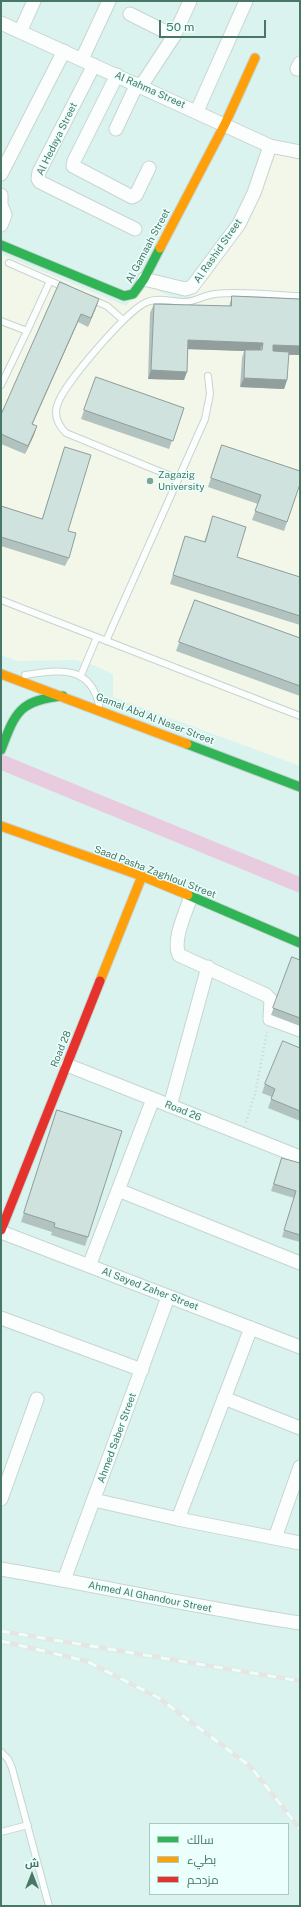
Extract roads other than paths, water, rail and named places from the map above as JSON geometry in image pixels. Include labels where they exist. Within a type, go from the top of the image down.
[{"type":"main road","name":"Al Gamaah Street","points":[[1,245],[124,296],[137,292],[225,124],[255,58]]},
{"type":"main road","name":"Gamal Abd Al Naser Street","points":[[1,674],[63,696],[300,787]]},
{"type":"main road","points":[[1,750],[15,716],[32,703],[42,699],[63,696]]},
{"type":"main road","points":[[1,821],[4,827]]},
{"type":"main road","name":"Saad Pasha Zaghloul Street","points":[[4,827],[142,876],[300,942]]},
{"type":"main road","name":"Road 28","points":[[1,1231],[142,876]]},
{"type":"street","points":[[20,32],[34,1]]},
{"type":"street","points":[[82,59],[109,1]]},
{"type":"street","points":[[116,129],[139,85],[174,36],[190,1]]},
{"type":"street","points":[[197,111],[246,1]]},
{"type":"street","points":[[130,14],[174,36]]},
{"type":"street","name":"Al Rahma Street","points":[[2,26],[20,32],[82,59],[270,146],[300,152]]},
{"type":"street","points":[[1,174],[64,51]]},
{"type":"street","name":"Al Hedaya Street","points":[[94,65],[39,172],[38,179],[40,182],[135,229]]},
{"type":"street","points":[[117,75],[74,161],[73,166],[132,197],[136,195],[149,168]]},
{"type":"street","name":"Al Rashid Street","points":[[144,279],[185,289],[192,287],[239,224],[254,193],[270,146]]},
{"type":"street","points":[[1,195],[1,205],[4,215],[1,225]]},
{"type":"street","points":[[191,896],[176,941],[176,949],[182,957],[208,967],[266,995],[270,1000],[270,1019],[300,1030]]},
{"type":"street","points":[[170,1106],[208,967]]},
{"type":"street","name":"Road 26","points":[[67,1065],[300,1157]]},
{"type":"street","points":[[89,1266],[154,1099]]},
{"type":"street","points":[[118,1190],[300,1263]]},
{"type":"street","name":"Al Sayed Zaher Street","points":[[1,1231],[300,1347]]},
{"type":"street","name":"Ahmed Saber Street","points":[[64,1580],[168,1297]]},
{"type":"street","points":[[1,1318],[142,1370]]},
{"type":"street","points":[[178,1519],[251,1328]]},
{"type":"street","points":[[224,1398],[300,1428]]},
{"type":"street","points":[[2,1495],[37,1400]]},
{"type":"street","points":[[275,1538],[300,1467]]},
{"type":"street","points":[[94,1500],[178,1519],[300,1543]]},
{"type":"street","name":"Ahmed Al Ghandour Street","points":[[1,1570],[64,1580],[230,1612],[300,1623]]},
{"type":"lane","points":[[9,263],[71,290]]},
{"type":"lane","points":[[1,385],[50,281]]},
{"type":"lane","points":[[178,479],[66,433],[59,426],[56,415],[57,403],[78,372],[123,320],[141,305],[156,300],[186,302],[216,294],[300,296]]},
{"type":"lane","points":[[86,296],[107,306],[123,320]]},
{"type":"lane","points":[[1,321],[27,331]]},
{"type":"lane","points":[[106,641],[205,419],[210,394],[208,376]]},
{"type":"lane","points":[[1,600],[300,716]]},
{"type":"lane","points":[[81,675],[97,637]]},
{"type":"lane","points":[[10,677],[57,670],[81,675],[94,690],[100,711]]},
{"type":"lane","points":[[1,1752],[8,1759],[12,1768],[49,1906]]},
{"type":"lane","points":[[1,1832],[28,1824]]},
{"type":"waterway","points":[[1,762],[300,885]]},
{"type":"railway","points":[[1,1631],[300,1681]]},
{"type":"railway","points":[[1,1641],[86,1661],[159,1698],[250,1766],[300,1829]]},
{"type":"place","name":"Zagazig University","points":[[150,481]]}]
